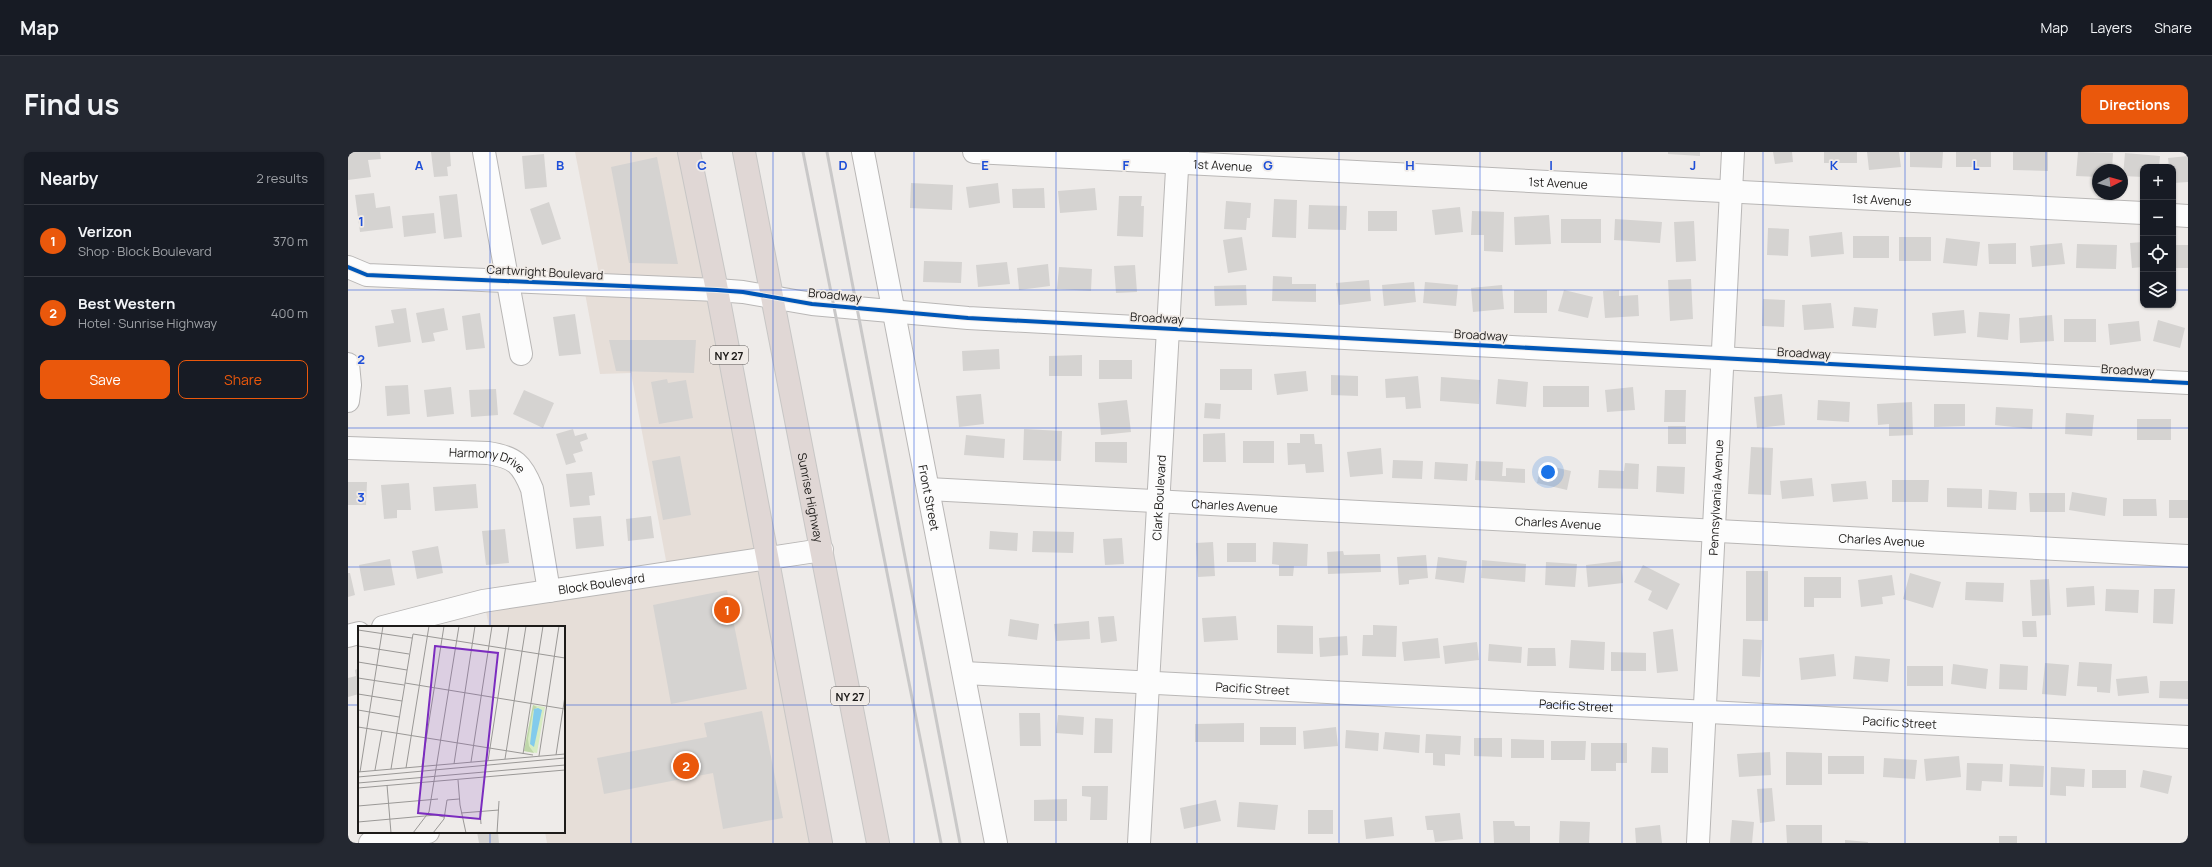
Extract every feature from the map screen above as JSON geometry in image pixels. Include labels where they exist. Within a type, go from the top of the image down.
[{"type":"highway","name":"NY 27","points":[[689,152],[717,290],[821,843]]},
{"type":"highway","name":"Sunrise Highway","points":[[744,152],[878,843]]},
{"type":"street","points":[[484,152],[521,354]]},
{"type":"street","name":"Front Street","points":[[863,152],[996,843]]},
{"type":"street","name":"1st Avenue","points":[[974,152],[1178,158],[1731,192],[2140,214]]},
{"type":"street","name":"Pennsylvania Avenue","points":[[1698,843],[1706,712],[1733,152]]},
{"type":"street","name":"Clark Boulevard","points":[[1139,843],[1178,158]]},
{"type":"street","points":[[2176,215],[2188,216]]},
{"type":"street","name":"Cartwright Boulevard","points":[[348,267],[367,275],[508,280],[743,292]]},
{"type":"street","name":"Broadway","points":[[743,292],[812,304],[968,318],[2188,383]]},
{"type":"street","points":[[348,364],[350,385],[348,401]]},
{"type":"street","name":"Harmony Drive","points":[[348,448],[488,453],[506,456],[517,462],[527,476],[532,489],[549,591]]},
{"type":"street","name":"Charles Avenue","points":[[928,489],[2188,556]]},
{"type":"street","name":"Block Boulevard","points":[[393,626],[483,601],[822,550]]},
{"type":"street","points":[[348,636],[358,633]]},
{"type":"street","name":"Pacific Street","points":[[964,673],[2188,737]]},
{"type":"street","points":[[370,843],[423,833]]},
{"type":"street","points":[[438,833],[440,843]]},
{"type":"shaded area","points":[[575,152],[683,152],[812,843],[547,843],[545,833],[565,833],[565,626],[489,626],[486,611],[670,582],[631,373],[600,374],[582,277],[599,274]]},
{"type":"building","points":[[348,152],[380,152],[381,159],[368,160],[371,177],[348,180]]},
{"type":"building","points":[[431,152],[450,152],[451,166],[447,167],[448,176],[434,177]]},
{"type":"building","points":[[1668,152],[1700,152],[1700,156],[1668,154]]},
{"type":"building","points":[[1773,152],[1792,152],[1793,162],[1775,164]]},
{"type":"building","points":[[1824,152],[1857,152],[1857,163],[1824,163]]},
{"type":"building","points":[[1867,152],[1899,152],[1901,167],[1869,170]]},
{"type":"building","points":[[1910,152],[1943,152],[1942,168],[1910,167]]},
{"type":"building","points":[[1956,152],[1991,152],[1991,167],[1956,167]]},
{"type":"building","points":[[2013,152],[2048,152],[2048,171],[2013,170]]},
{"type":"building","points":[[2078,152],[2113,153],[2112,164],[2092,164],[2092,177],[2076,176]]},
{"type":"building","points":[[2125,153],[2160,156],[2159,164],[2140,164],[2140,177],[2128,176],[2128,164],[2124,164]]},
{"type":"building","points":[[544,154],[547,187],[525,189],[522,156]]},
{"type":"building","points":[[2188,156],[2188,182],[2176,183],[2176,164],[2169,164],[2168,158]]},
{"type":"building","points":[[657,157],[678,264],[629,263],[611,167]]},
{"type":"building","points":[[911,183],[953,185],[952,210],[910,208]]},
{"type":"building","points":[[998,183],[1000,203],[969,208],[966,187]]},
{"type":"building","points":[[1044,188],[1045,208],[1013,208],[1012,189]]},
{"type":"building","points":[[1095,188],[1097,210],[1060,213],[1058,191]]},
{"type":"building","points":[[374,193],[376,208],[390,206],[393,228],[360,232],[355,195]]},
{"type":"building","points":[[457,194],[462,237],[444,239],[439,196]]},
{"type":"building","points":[[1119,196],[1142,196],[1141,206],[1144,206],[1143,237],[1117,236]]},
{"type":"building","points":[[1274,199],[1297,200],[1296,238],[1272,237]]},
{"type":"building","points":[[1226,201],[1251,203],[1250,218],[1247,218],[1246,230],[1224,229]]},
{"type":"building","points":[[549,202],[561,239],[542,245],[530,209]]},
{"type":"building","points":[[1309,205],[1347,206],[1346,230],[1308,229]]},
{"type":"building","points":[[1460,207],[1463,232],[1435,235],[1432,210]]},
{"type":"building","points":[[1368,211],[1397,211],[1397,231],[1368,231]]},
{"type":"building","points":[[1472,211],[1504,212],[1503,252],[1484,251],[1484,235],[1471,235]]},
{"type":"building","points":[[434,213],[436,233],[404,237],[402,216]]},
{"type":"building","points":[[1549,215],[1551,244],[1515,245],[1514,217]]},
{"type":"building","points":[[1561,219],[1601,219],[1601,243],[1561,243]]},
{"type":"building","points":[[1615,219],[1662,222],[1660,243],[1614,240]]},
{"type":"building","points":[[1694,221],[1696,261],[1676,262],[1674,222]]},
{"type":"building","points":[[1768,228],[1789,229],[1788,256],[1767,255]]},
{"type":"building","points":[[1842,232],[1844,254],[1811,257],[1809,236]]},
{"type":"building","points":[[1853,236],[1889,236],[1889,258],[1853,258]]},
{"type":"building","points":[[1242,237],[1247,270],[1228,273],[1223,240]]},
{"type":"building","points":[[1899,237],[1931,237],[1931,261],[1899,261]]},
{"type":"building","points":[[1946,238],[1980,242],[1977,266],[1943,263]]},
{"type":"building","points":[[2140,242],[2140,267],[2132,268],[2130,243]]},
{"type":"building","points":[[2016,243],[2016,264],[1989,264],[1988,244]]},
{"type":"building","points":[[2062,243],[2065,264],[2032,267],[2030,246]]},
{"type":"building","points":[[2077,244],[2117,245],[2116,269],[2076,268]]},
{"type":"building","points":[[2176,245],[2188,245],[2188,268],[2176,268]]},
{"type":"building","points":[[924,261],[962,262],[961,283],[923,282]]},
{"type":"building","points":[[1007,262],[1010,284],[978,287],[976,265]]},
{"type":"building","points":[[1048,264],[1050,286],[1019,290],[1017,268]]},
{"type":"building","points":[[1135,265],[1137,292],[1116,293],[1114,266]]},
{"type":"building","points":[[1059,267],[1092,269],[1091,291],[1057,289]]},
{"type":"building","points":[[1273,276],[1292,277],[1292,284],[1316,284],[1316,302],[1272,301]]},
{"type":"building","points":[[1691,279],[1693,319],[1670,321],[1668,280]]},
{"type":"building","points":[[1369,280],[1371,301],[1339,305],[1336,283]]},
{"type":"building","points":[[1414,282],[1416,302],[1384,306],[1382,285]]},
{"type":"building","points":[[1425,282],[1458,285],[1456,306],[1423,303]]},
{"type":"building","points":[[1246,285],[1247,305],[1215,306],[1214,286]]},
{"type":"building","points":[[1502,285],[1504,309],[1473,312],[1471,288]]},
{"type":"building","points":[[1514,290],[1547,290],[1547,313],[1514,313]]},
{"type":"building","points":[[1564,290],[1593,297],[1588,318],[1558,311]]},
{"type":"building","points":[[1619,290],[1619,296],[1638,295],[1639,316],[1605,318],[1603,291]]},
{"type":"building","points":[[1763,299],[1785,300],[1784,327],[1762,326]]},
{"type":"building","points":[[1831,303],[1834,328],[1804,330],[1802,305]]},
{"type":"building","points":[[1854,307],[1878,309],[1876,328],[1852,326]]},
{"type":"building","points":[[406,308],[411,342],[378,347],[375,326],[394,323],[391,310]]},
{"type":"building","points":[[444,308],[448,330],[433,333],[435,341],[422,343],[416,313]]},
{"type":"building","points":[[1964,310],[1966,333],[1934,336],[1932,313]]},
{"type":"building","points":[[1979,312],[2010,314],[2008,340],[1977,337]]},
{"type":"building","points":[[480,313],[485,348],[466,350],[462,316]]},
{"type":"building","points":[[575,314],[581,354],[559,356],[553,317]]},
{"type":"building","points":[[2052,315],[2054,341],[2020,343],[2019,318]]},
{"type":"building","points":[[2064,319],[2096,319],[2096,342],[2064,342]]},
{"type":"building","points":[[2158,320],[2185,328],[2180,348],[2153,341]]},
{"type":"building","points":[[2139,321],[2141,341],[2110,345],[2108,324]]},
{"type":"building","points":[[609,340],[696,340],[694,373],[616,371]]},
{"type":"building","points":[[999,349],[1000,369],[963,371],[962,351]]},
{"type":"building","points":[[1082,355],[1082,376],[1049,376],[1049,356]]},
{"type":"building","points":[[1099,360],[1132,360],[1132,379],[1099,379]]},
{"type":"building","points":[[1220,369],[1252,369],[1252,390],[1220,390]]},
{"type":"building","points":[[1306,371],[1308,391],[1277,395],[1274,374]]},
{"type":"building","points":[[1331,375],[1358,376],[1358,396],[1331,395]]},
{"type":"building","points":[[1418,376],[1421,408],[1406,409],[1405,397],[1386,398],[1385,379]]},
{"type":"building","points":[[1441,377],[1480,380],[1479,404],[1440,401]]},
{"type":"building","points":[[667,379],[668,383],[686,380],[693,418],[659,424],[651,382]]},
{"type":"building","points":[[1498,379],[1528,382],[1526,407],[1496,404]]},
{"type":"building","points":[[408,385],[410,414],[387,416],[385,386]]},
{"type":"building","points":[[1543,386],[1589,386],[1589,407],[1543,407]]},
{"type":"building","points":[[451,387],[454,414],[427,417],[424,390]]},
{"type":"building","points":[[1633,387],[1635,410],[1607,412],[1605,390]]},
{"type":"building","points":[[496,389],[498,415],[471,417],[469,390]]},
{"type":"building","points":[[524,390],[554,403],[543,428],[513,414]]},
{"type":"building","points":[[1665,390],[1686,390],[1685,422],[1664,422]]},
{"type":"building","points":[[981,394],[984,424],[959,427],[956,396]]},
{"type":"building","points":[[1782,394],[1785,425],[1757,428],[1754,397]]},
{"type":"building","points":[[1127,400],[1131,432],[1101,435],[1098,403]]},
{"type":"building","points":[[1818,400],[1850,402],[1849,422],[1817,420]]},
{"type":"building","points":[[1912,402],[1913,435],[1889,436],[1889,424],[1878,425],[1877,404]]},
{"type":"building","points":[[1205,403],[1221,404],[1220,419],[1204,418]]},
{"type":"building","points":[[1934,404],[1965,404],[1965,426],[1934,427]]},
{"type":"building","points":[[1996,407],[2033,409],[2032,429],[1995,425]]},
{"type":"building","points":[[2066,413],[2094,415],[2092,436],[2065,434]]},
{"type":"building","points":[[2137,419],[2171,419],[2171,440],[2137,440]]},
{"type":"building","points":[[1668,426],[1686,426],[1686,444],[1668,444]]},
{"type":"building","points":[[573,429],[575,436],[586,433],[588,439],[580,442],[583,451],[573,454],[576,462],[566,465],[556,434]]},
{"type":"building","points":[[1024,429],[1062,431],[1061,461],[1023,460]]},
{"type":"building","points":[[1225,433],[1226,462],[1203,462],[1203,434]]},
{"type":"building","points":[[1300,434],[1314,434],[1315,444],[1322,444],[1324,472],[1306,473],[1305,464],[1288,465],[1287,443],[1300,443]]},
{"type":"building","points":[[966,435],[1005,439],[1004,458],[964,455]]},
{"type":"building","points":[[1243,441],[1274,441],[1274,463],[1243,463]]},
{"type":"building","points":[[1095,442],[1127,442],[1127,463],[1095,462]]},
{"type":"building","points":[[1751,447],[1773,448],[1771,495],[1748,494]]},
{"type":"building","points":[[1381,448],[1383,474],[1350,477],[1347,452]]},
{"type":"building","points":[[680,456],[691,515],[663,520],[652,461]]},
{"type":"building","points":[[1393,460],[1423,461],[1422,479],[1392,478]]},
{"type":"building","points":[[1476,461],[1503,462],[1502,476],[1506,476],[1506,468],[1525,469],[1525,483],[1475,480]]},
{"type":"building","points":[[1435,462],[1468,464],[1467,481],[1434,479]]},
{"type":"building","points":[[1625,463],[1639,464],[1638,489],[1598,488],[1599,470],[1624,471]]},
{"type":"building","points":[[1541,464],[1571,471],[1567,490],[1537,483]]},
{"type":"building","points":[[1657,466],[1685,467],[1684,494],[1656,492]]},
{"type":"building","points":[[592,472],[595,495],[589,496],[590,505],[570,507],[566,474]]},
{"type":"building","points":[[1812,478],[1814,496],[1782,499],[1780,481]]},
{"type":"building","points":[[1892,480],[1929,480],[1928,502],[1892,502]]},
{"type":"building","points":[[1866,481],[1868,499],[1833,502],[1831,484]]},
{"type":"building","points":[[348,482],[367,482],[366,505],[348,505]]},
{"type":"building","points":[[409,483],[411,510],[397,510],[397,518],[384,519],[381,485]]},
{"type":"building","points":[[476,484],[478,508],[435,511],[433,487]]},
{"type":"building","points":[[1947,488],[1982,489],[1982,508],[1947,507]]},
{"type":"building","points":[[1989,490],[2017,492],[2016,510],[1988,509]]},
{"type":"building","points":[[2072,492],[2107,498],[2105,516],[2069,510]]},
{"type":"building","points":[[2029,493],[2065,493],[2065,512],[2030,512]]},
{"type":"building","points":[[2123,499],[2156,499],[2157,516],[2123,516]]},
{"type":"building","points":[[2169,500],[2188,500],[2188,518],[2169,518]]},
{"type":"building","points":[[601,516],[604,546],[576,549],[573,518]]},
{"type":"building","points":[[651,516],[654,538],[628,541],[626,519]]},
{"type":"building","points":[[505,529],[509,563],[486,565],[482,531]]},
{"type":"building","points":[[990,531],[1018,533],[1017,551],[989,549]]},
{"type":"building","points":[[1033,531],[1074,532],[1073,553],[1032,552]]},
{"type":"building","points":[[1122,538],[1124,564],[1105,565],[1103,539]]},
{"type":"building","points":[[1213,542],[1215,576],[1198,577],[1196,543]]},
{"type":"building","points":[[1273,542],[1308,544],[1307,566],[1294,566],[1293,576],[1279,576],[1279,565],[1272,564]]},
{"type":"building","points":[[1227,543],[1256,543],[1256,562],[1227,562]]},
{"type":"building","points":[[438,546],[443,573],[417,579],[412,551]]},
{"type":"building","points":[[1343,551],[1344,555],[1380,554],[1381,572],[1328,574],[1327,552]]},
{"type":"building","points":[[1426,555],[1428,578],[1409,580],[1409,584],[1399,585],[1397,557]]},
{"type":"building","points":[[1438,557],[1467,561],[1464,583],[1435,579]]},
{"type":"building","points":[[390,559],[395,585],[364,591],[359,565]]},
{"type":"building","points":[[1482,560],[1526,564],[1525,582],[1481,578]]},
{"type":"building","points":[[1621,561],[1623,583],[1588,587],[1586,565]]},
{"type":"building","points":[[1546,562],[1577,564],[1575,587],[1545,585]]},
{"type":"building","points":[[1643,565],[1680,584],[1667,610],[1648,600],[1652,591],[1634,582]]},
{"type":"building","points":[[1746,571],[1768,571],[1768,621],[1746,621]]},
{"type":"building","points":[[348,573],[350,573],[355,595],[348,597]]},
{"type":"building","points":[[1910,573],[1941,582],[1933,608],[1903,599]]},
{"type":"building","points":[[1892,575],[1895,595],[1882,597],[1883,604],[1861,607],[1858,580]]},
{"type":"building","points":[[1804,577],[1841,577],[1841,598],[1814,598],[1814,607],[1804,607]]},
{"type":"building","points":[[2049,579],[2051,615],[2032,616],[2030,580]]},
{"type":"building","points":[[1966,582],[2004,583],[2003,602],[1965,600]]},
{"type":"building","points":[[2094,586],[2095,605],[2067,607],[2066,588]]},
{"type":"building","points":[[2106,589],[2139,590],[2138,613],[2105,611]]},
{"type":"building","points":[[2154,589],[2175,589],[2173,624],[2153,623]]},
{"type":"building","points":[[727,590],[747,689],[671,704],[653,605]]},
{"type":"building","points":[[1114,616],[1117,641],[1101,643],[1098,617]]},
{"type":"building","points":[[1236,616],[1238,640],[1204,642],[1202,618]]},
{"type":"building","points":[[1010,619],[1039,624],[1037,640],[1008,636]]},
{"type":"building","points":[[1089,621],[1090,639],[1056,641],[1054,624]]},
{"type":"building","points":[[2022,621],[2036,621],[2037,637],[2023,637]]},
{"type":"building","points":[[1277,625],[1313,626],[1313,654],[1277,653]]},
{"type":"building","points":[[1373,625],[1397,626],[1396,657],[1362,656],[1363,635],[1373,635]]},
{"type":"building","points":[[1673,629],[1678,671],[1657,673],[1653,632]]},
{"type":"building","points":[[1347,636],[1348,655],[1320,657],[1319,638]]},
{"type":"building","points":[[1438,638],[1440,658],[1404,661],[1402,642]]},
{"type":"building","points":[[1743,639],[1762,640],[1760,677],[1742,676]]},
{"type":"building","points":[[1571,640],[1605,642],[1604,670],[1569,668]]},
{"type":"building","points":[[1477,642],[1479,660],[1445,664],[1443,646]]},
{"type":"building","points":[[1489,644],[1522,647],[1521,663],[1488,661]]},
{"type":"building","points":[[1528,648],[1555,648],[1556,666],[1527,666]]},
{"type":"building","points":[[1611,652],[1646,653],[1646,671],[1611,671]]},
{"type":"building","points":[[1834,654],[1836,676],[1801,680],[1799,658]]},
{"type":"building","points":[[1855,656],[1890,659],[1888,682],[1853,679]]},
{"type":"building","points":[[2079,662],[2112,664],[2110,693],[2097,692],[2097,687],[2077,686]]},
{"type":"building","points":[[2045,663],[2069,665],[2066,696],[2042,694]]},
{"type":"building","points":[[1953,664],[1988,669],[1986,689],[1951,684]]},
{"type":"building","points":[[2000,664],[2028,666],[2027,690],[1999,689]]},
{"type":"building","points":[[1907,666],[1943,666],[1943,686],[1907,686]]},
{"type":"building","points":[[358,668],[358,694],[348,697],[348,678],[356,676],[355,670]]},
{"type":"building","points":[[2147,676],[2149,693],[2118,696],[2116,679]]},
{"type":"building","points":[[2160,681],[2188,681],[2188,699],[2159,698]]},
{"type":"building","points":[[762,711],[783,818],[723,829],[713,773],[604,794],[597,758],[707,737],[704,723]]},
{"type":"building","points":[[1019,713],[1040,713],[1041,746],[1020,746]]},
{"type":"building","points":[[1058,715],[1084,717],[1083,735],[1056,733]]},
{"type":"building","points":[[1095,718],[1113,719],[1112,753],[1094,753]]},
{"type":"building","points":[[1244,723],[1244,742],[1195,742],[1195,724]]},
{"type":"building","points":[[1260,727],[1296,727],[1296,745],[1260,745]]},
{"type":"building","points":[[1336,727],[1338,746],[1304,749],[1303,731]]},
{"type":"building","points":[[1346,730],[1379,733],[1378,751],[1345,748]]},
{"type":"building","points":[[1385,732],[1420,735],[1419,753],[1383,749]]},
{"type":"building","points":[[1426,734],[1461,736],[1460,755],[1445,754],[1445,766],[1433,765],[1433,753],[1425,753]]},
{"type":"building","points":[[1474,738],[1502,738],[1502,757],[1474,756]]},
{"type":"building","points":[[1511,739],[1544,740],[1544,758],[1511,758]]},
{"type":"building","points":[[1551,741],[1586,741],[1585,760],[1551,760]]},
{"type":"building","points":[[1591,743],[1627,743],[1627,763],[1616,763],[1616,771],[1591,771]]},
{"type":"building","points":[[1652,747],[1668,748],[1668,773],[1651,773]]},
{"type":"building","points":[[1770,752],[1771,775],[1739,777],[1737,754]]},
{"type":"building","points":[[1786,752],[1822,753],[1822,785],[1786,785]]},
{"type":"building","points":[[1828,756],[1864,756],[1864,774],[1828,774]]},
{"type":"building","points":[[1959,756],[1961,777],[1926,781],[1924,759]]},
{"type":"building","points":[[1884,758],[1917,760],[1915,779],[1883,777]]},
{"type":"building","points":[[1967,763],[2003,764],[2002,782],[1982,781],[1981,791],[1966,790]]},
{"type":"building","points":[[2010,764],[2044,766],[2043,787],[2009,786]]},
{"type":"building","points":[[2051,767],[2085,769],[2084,787],[2066,786],[2066,796],[2050,795]]},
{"type":"building","points":[[2092,770],[2126,770],[2126,788],[2092,788]]},
{"type":"building","points":[[2143,770],[2172,776],[2168,794],[2140,787]]},
{"type":"building","points":[[1082,786],[1108,786],[1107,820],[1090,820],[1091,797],[1082,796]]},
{"type":"building","points":[[1772,788],[1775,821],[1760,823],[1757,789]]},
{"type":"building","points":[[1067,799],[1067,821],[1034,821],[1034,800]]},
{"type":"building","points":[[1216,800],[1221,821],[1184,829],[1180,808]]},
{"type":"building","points":[[1239,802],[1278,805],[1275,830],[1237,827]]},
{"type":"building","points":[[1308,810],[1333,810],[1333,834],[1308,834]]},
{"type":"building","points":[[1460,813],[1463,839],[1435,842],[1433,830],[1427,830],[1425,816]]},
{"type":"building","points":[[1392,817],[1394,836],[1366,839],[1364,820]]},
{"type":"building","points":[[1732,820],[1754,822],[1752,843],[1730,843]]},
{"type":"building","points":[[1493,821],[1514,821],[1515,826],[1530,826],[1530,843],[1494,843]]},
{"type":"building","points":[[1560,821],[1590,822],[1589,843],[1559,843]]},
{"type":"building","points":[[1660,825],[1662,843],[1636,843],[1635,828]]},
{"type":"building","points":[[1786,825],[1822,825],[1822,843],[1787,843]]},
{"type":"building","points":[[477,833],[498,833],[499,843],[479,843]]},
{"type":"building","points":[[1999,836],[2017,836],[2017,843],[1999,843]]},
{"type":"building","points":[[1845,840],[1868,842],[1868,843],[1845,843]]},
{"type":"railway","points":[[803,152],[941,843]]},
{"type":"railway","points":[[827,152],[960,843]]},
{"type":"cycle path","points":[[348,267],[367,275],[743,292],[812,304],[968,318],[2188,383]]},
{"type":"place","name":"Verizon","points":[[727,610]]},
{"type":"place","name":"Best Western","points":[[686,766]]}]
